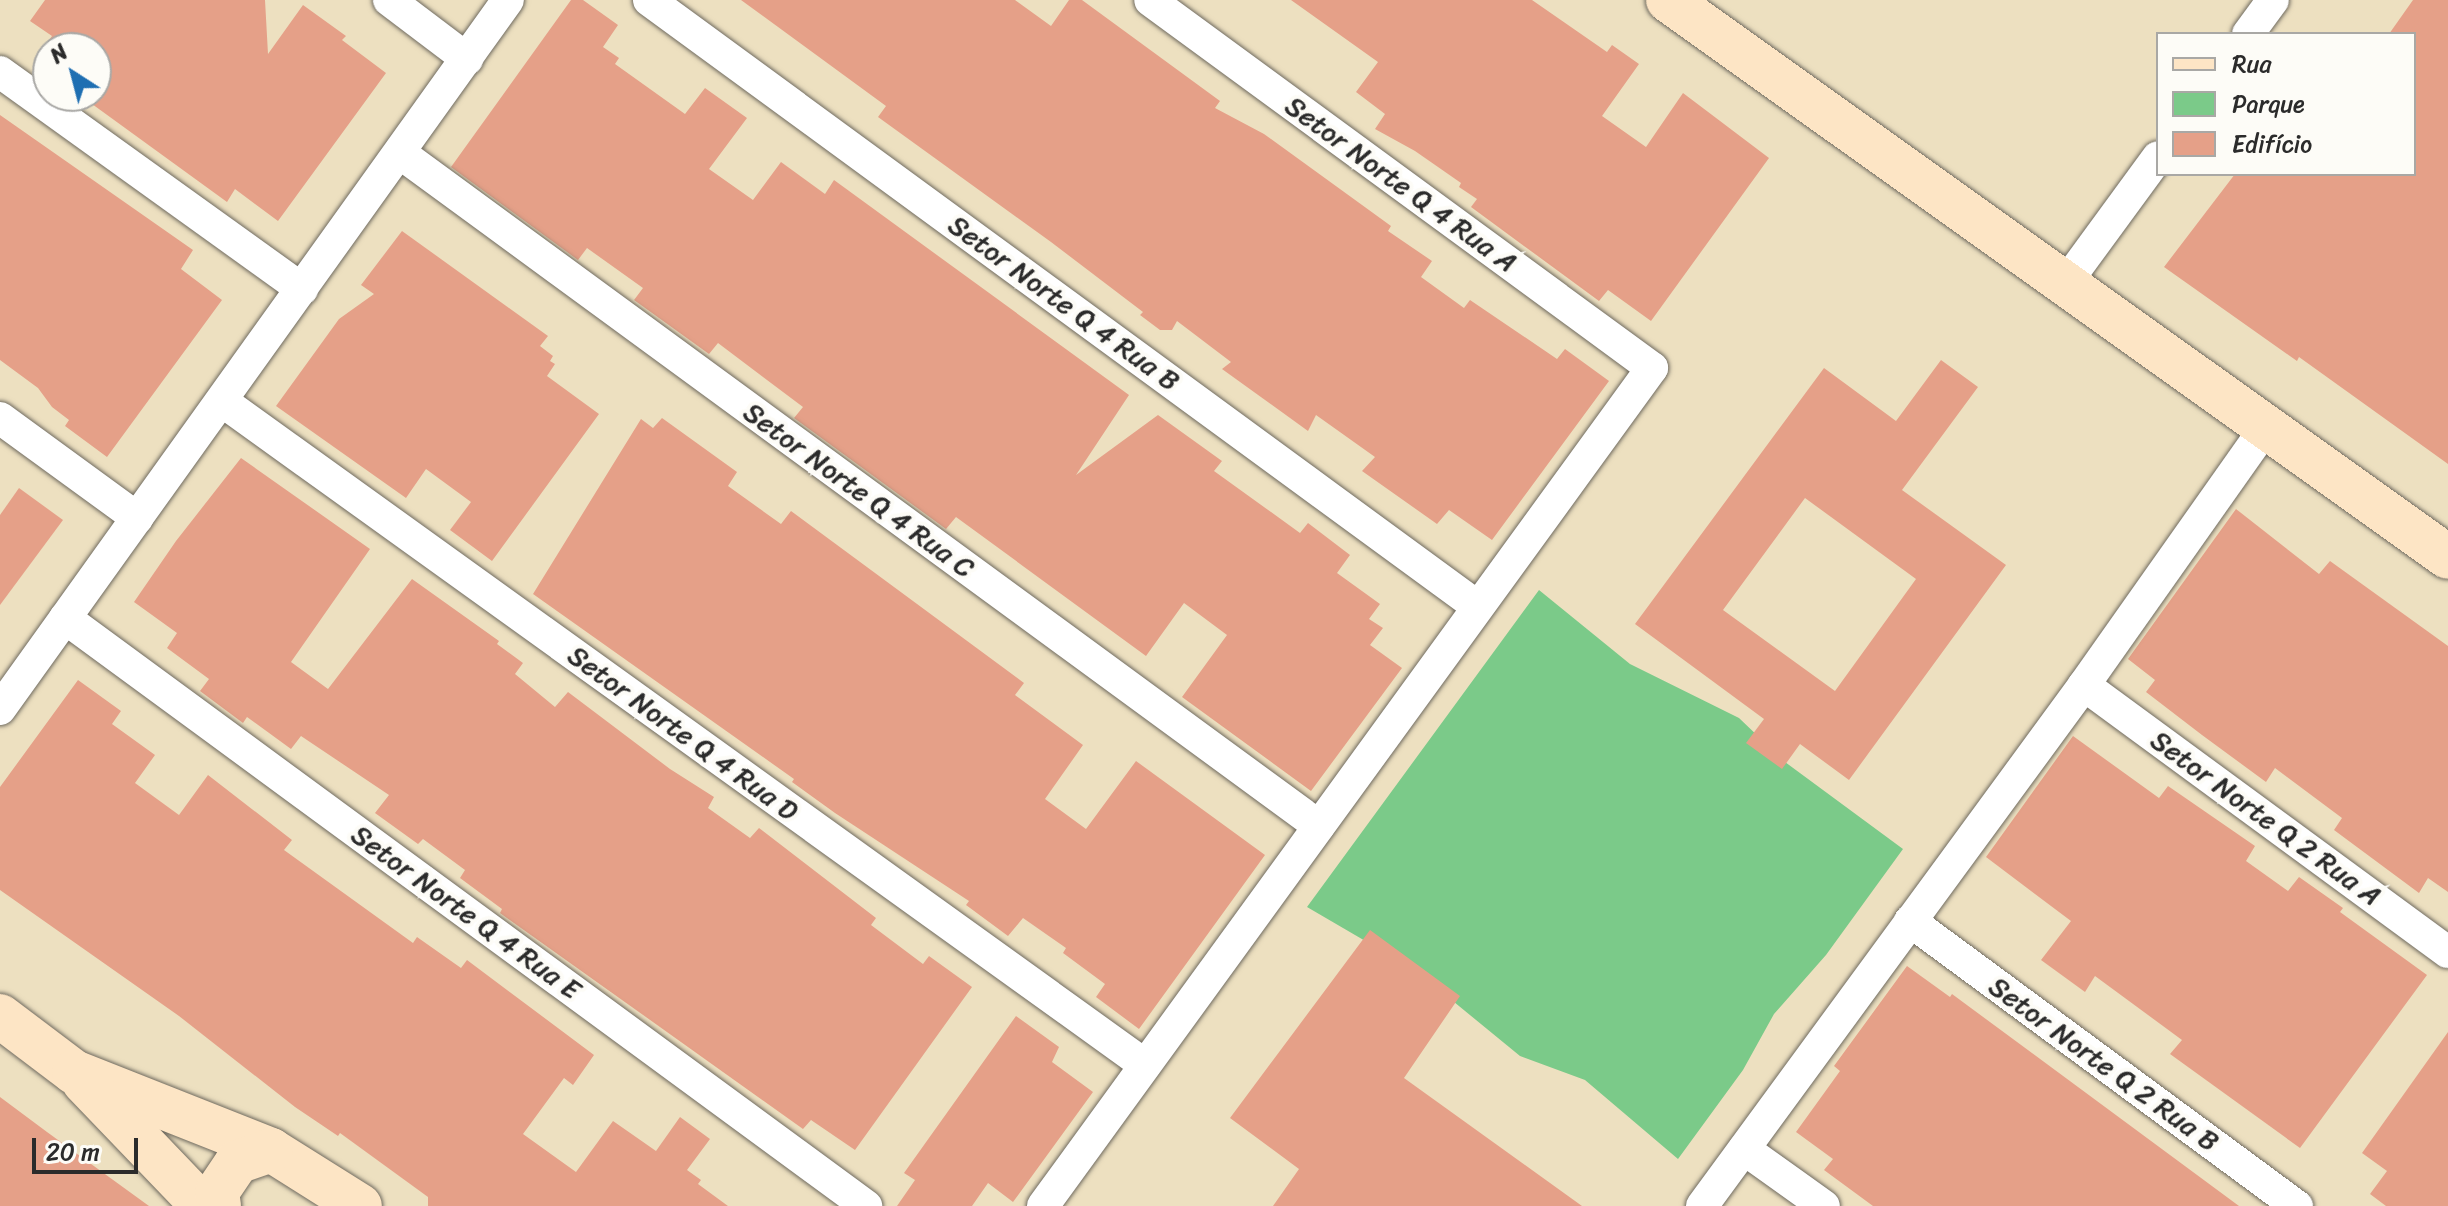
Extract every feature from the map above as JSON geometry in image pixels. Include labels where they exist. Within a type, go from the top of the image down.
[{"type":"street","points":[[389,0],[467,59]]},
{"type":"street","points":[[0,709],[508,0]]},
{"type":"street","name":"Setor Norte Q 4 Rua B","points":[[649,0],[1478,607]]},
{"type":"street","name":"Setor Norte Q 4 Rua A","points":[[1150,0],[1652,368],[1478,607]]},
{"type":"street","points":[[1668,0],[2266,427],[2445,549]]},
{"type":"street","points":[[2249,32],[2273,0]]},
{"type":"street","points":[[0,72],[302,289]]},
{"type":"street","name":"Setor Norte Q 4 Rua C","points":[[400,153],[1319,826]]},
{"type":"street","points":[[2065,284],[2156,160]]},
{"type":"street","name":"Setor Norte Q 4 Rua D","points":[[222,401],[1145,1065]]},
{"type":"street","points":[[0,418],[137,518]]},
{"type":"street","points":[[1702,1206],[2084,685],[2266,427]]},
{"type":"street","points":[[1043,1206],[1478,607]]},
{"type":"street","name":"Setor Norte Q 4 Rua E","points":[[65,618],[866,1206]]},
{"type":"street","name":"Setor Norte Q 2 Rua A","points":[[2084,685],[2448,952]]},
{"type":"street","name":"Setor Norte Q 2 Rua B","points":[[1910,921],[2297,1206]]},
{"type":"street","points":[[0,1016],[74,1072],[203,1206]]},
{"type":"street","points":[[74,1072],[271,1150],[360,1206]]},
{"type":"street","points":[[1744,1149],[1824,1206]]},
{"type":"street","points":[[219,1206],[217,1192],[237,1162],[271,1150]]},
{"type":"green space","points":[[1539,590],[1630,664],[1739,718],[1785,762],[1903,849],[1826,955],[1774,1014],[1743,1070],[1678,1159],[1585,1080],[1520,1056],[1415,970],[1307,907]]},
{"type":"building","points":[[45,0],[265,0],[268,54],[303,5],[346,36],[342,40],[386,73],[278,221],[235,189],[227,202],[103,112],[112,112],[112,32],[46,32],[30,21]]},
{"type":"building","points":[[571,0],[583,0],[618,25],[603,47],[619,58],[615,64],[685,114],[705,88],[747,118],[709,169],[753,200],[781,162],[825,194],[834,180],[1129,395],[1076,475],[1158,415],[1222,461],[1214,471],[1300,533],[1308,523],[1350,555],[1337,573],[1380,604],[1369,619],[1383,628],[1370,645],[1402,668],[1311,791],[1182,697],[1227,635],[1184,603],[1146,656],[956,517],[946,529],[794,418],[803,407],[718,343],[709,354],[634,300],[643,288],[587,248],[578,260],[451,167]]},
{"type":"building","points":[[741,0],[1015,0],[1051,26],[1069,0],[1082,0],[1220,101],[1215,108],[1264,134],[1391,226],[1388,231],[1432,261],[1421,277],[1464,308],[1470,300],[1557,359],[1565,349],[1609,381],[1492,540],[1449,510],[1437,524],[1362,471],[1375,457],[1316,415],[1308,431],[1222,369],[1231,362],[1177,321],[1172,330],[1160,330],[1140,315],[1143,312],[1051,242],[878,117],[886,106]]},
{"type":"building","points":[[1291,0],[1532,0],[1607,52],[1612,45],[1639,64],[1602,116],[1646,147],[1683,93],[1769,158],[1651,321],[1608,290],[1599,301],[1471,207],[1477,199],[1459,187],[1461,183],[1415,151],[1375,129],[1385,114],[1356,92],[1378,62]]},
{"type":"building","points":[[2413,0],[2448,0],[2448,464],[2299,357],[2297,361],[2164,267],[2233,176],[2416,176],[2416,32],[2390,32]]},
{"type":"building","points":[[0,115],[193,250],[181,269],[222,300],[107,457],[65,426],[69,420],[52,407],[38,388],[0,360]]},
{"type":"building","points":[[402,231],[548,336],[540,346],[553,356],[550,361],[555,364],[547,376],[599,414],[492,561],[450,530],[471,502],[426,469],[406,498],[276,406],[339,319],[374,294],[361,285]]},
{"type":"building","points":[[1941,360],[1978,387],[1902,490],[2006,565],[1849,780],[1800,744],[1782,769],[1746,743],[1764,719],[1635,624],[1824,368],[1896,421]],"holes":[[[1805,498],[1916,579],[1835,691],[1723,610]]]},
{"type":"building","points":[[662,418],[737,472],[728,486],[781,524],[791,511],[1024,683],[1015,695],[1083,745],[1045,799],[1086,829],[1136,761],[1265,855],[1139,1029],[1096,997],[1105,984],[1063,953],[1066,948],[1023,918],[1008,936],[966,905],[969,901],[835,813],[792,782],[794,779],[533,594],[641,419],[653,428]]},
{"type":"building","points":[[241,458],[370,549],[291,662],[328,689],[412,579],[499,641],[497,644],[523,663],[515,674],[555,707],[568,692],[670,769],[714,797],[708,808],[750,838],[759,828],[876,918],[871,925],[923,964],[929,956],[972,987],[855,1150],[811,1120],[803,1129],[500,913],[502,909],[460,878],[465,870],[423,839],[418,844],[375,813],[389,795],[301,736],[291,749],[247,717],[243,723],[200,691],[209,679],[167,648],[177,633],[134,602],[176,541]]},
{"type":"building","points":[[19,488],[63,520],[0,605],[0,515]]},
{"type":"building","points":[[2236,509],[2319,574],[2330,561],[2448,646],[2448,892],[2428,878],[2419,893],[2334,830],[2342,818],[2275,768],[2266,782],[2146,692],[2155,680],[2128,659]]},
{"type":"building","points":[[78,680],[121,711],[112,724],[155,755],[135,783],[179,815],[208,775],[292,840],[284,850],[413,943],[417,937],[461,968],[467,960],[594,1055],[573,1085],[564,1078],[523,1134],[576,1172],[613,1121],[656,1151],[680,1117],[710,1139],[687,1170],[701,1180],[698,1184],[728,1206],[428,1206],[428,1197],[340,1133],[338,1136],[295,1107],[179,1016],[0,890],[0,787]]},
{"type":"building","points":[[2073,736],[2159,798],[2168,786],[2255,846],[2246,861],[2288,891],[2299,877],[2343,908],[2340,912],[2427,975],[2300,1148],[2170,1054],[2182,1040],[2095,976],[2085,992],[2041,960],[2071,921],[1986,857]]},
{"type":"building","points":[[1370,930],[1460,996],[1404,1078],[1582,1206],[1273,1206],[1299,1169],[1230,1118]]},
{"type":"building","points":[[1907,966],[1950,997],[1952,994],[2239,1206],[1873,1206],[1824,1170],[1833,1159],[1796,1132],[1840,1071],[1834,1066]]},
{"type":"building","points":[[1016,1016],[1059,1047],[1052,1062],[1093,1092],[1013,1202],[988,1183],[972,1206],[897,1206],[915,1180],[904,1173]]},
{"type":"building","points":[[2448,1032],[2448,1206],[2386,1206],[2370,1194],[2387,1171],[2362,1153]]},
{"type":"building","points":[[0,1097],[47,1132],[149,1206],[0,1206]]}]
